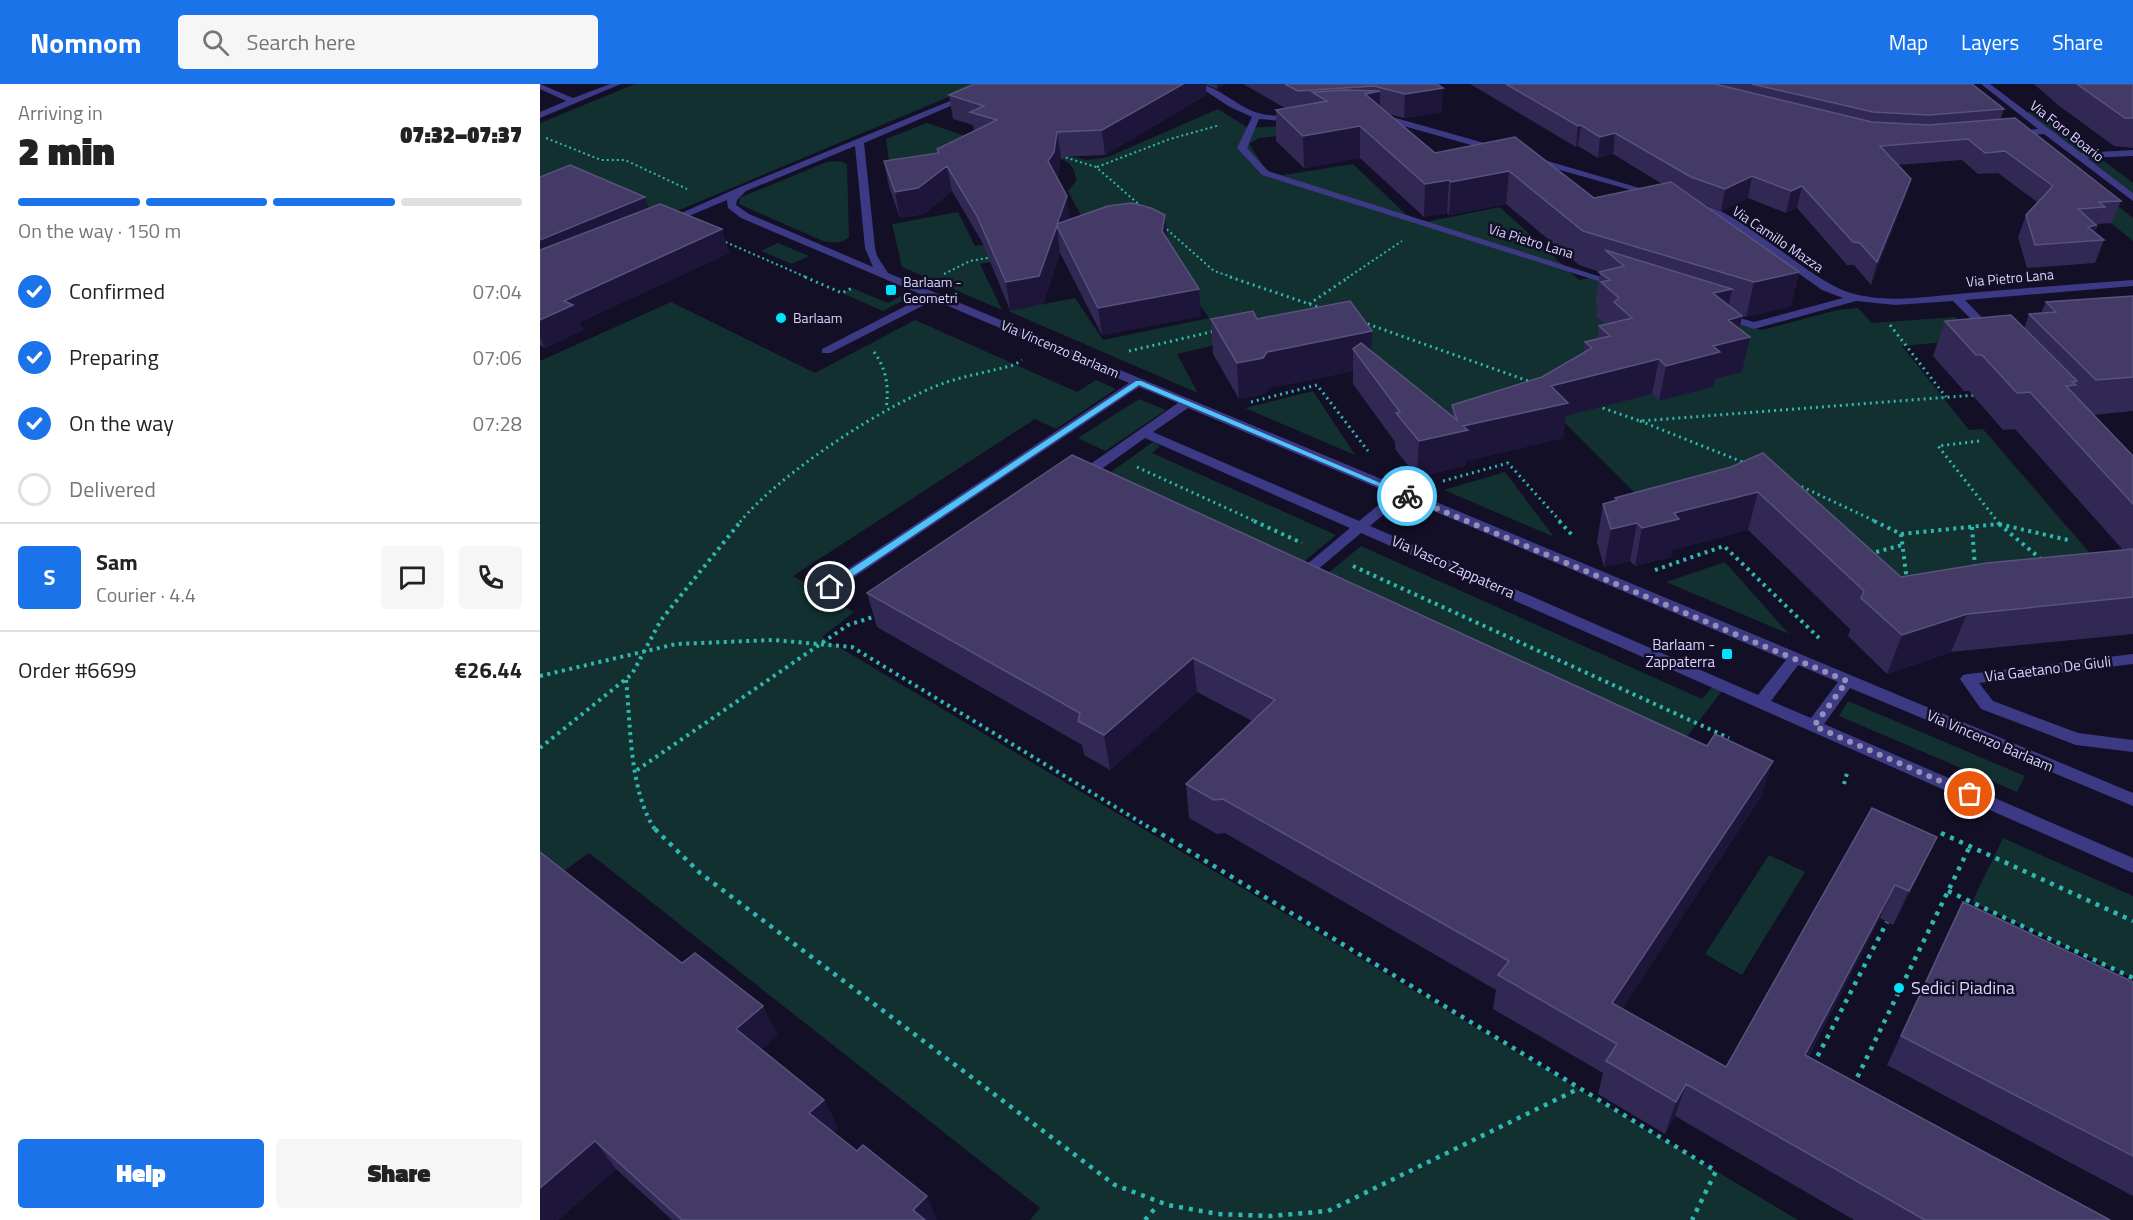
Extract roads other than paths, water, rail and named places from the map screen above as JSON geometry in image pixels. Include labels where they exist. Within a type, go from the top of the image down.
[{"type":"street","points":[[540,115],[617,84]]},
{"type":"street","points":[[1199,84],[1254,117],[1271,120],[1309,118]]},
{"type":"street","name":"Via Foro Boario","points":[[1985,84],[2133,198]]},
{"type":"street","points":[[540,86],[573,102]]},
{"type":"street","points":[[655,226],[978,93]]},
{"type":"street","points":[[1363,114],[1385,117],[1509,152]]},
{"type":"street","name":"Via Pietro Lana","points":[[1254,117],[1242,148],[1265,173],[1630,287]]},
{"type":"street","points":[[2001,135],[2046,131]]},
{"type":"street","points":[[859,141],[870,248],[872,256],[884,275]]},
{"type":"street","points":[[2079,156],[2133,153]]},
{"type":"street","points":[[1520,156],[1664,197]]},
{"type":"street","name":"Via Vincenzo Barlaam","points":[[738,192],[731,202],[735,211],[1103,368],[2133,800]]},
{"type":"street","name":"Via Camillo Mazza","points":[[1686,203],[1733,222],[1826,288]]},
{"type":"street","name":"Via Pietro Lana","points":[[1826,288],[1854,298],[1886,302],[2133,283]]},
{"type":"street","points":[[826,351],[933,296]]},
{"type":"street","points":[[1956,297],[1996,339]]},
{"type":"street","name":"Via Pietro Lana","points":[[1709,312],[1754,326],[1854,298]]},
{"type":"street","points":[[830,587],[1138,382]]},
{"type":"street","points":[[1066,487],[1187,403]]},
{"type":"street","name":"Via Vasco Zappaterra","points":[[1145,433],[1814,726]]},
{"type":"street","points":[[1294,582],[1401,493]]},
{"type":"street","points":[[1761,702],[1795,659]]},
{"type":"street","name":"Via Gaetano De Giuli","points":[[2133,659],[1968,679],[1987,705],[2076,739],[2133,746]]},
{"type":"street","points":[[1847,681],[1814,726],[2133,866]]},
{"type":"place","name":"Barlaam - Geometri","points":[[891,290]]},
{"type":"place","name":"Barlaam","points":[[781,318]]},
{"type":"place","name":"Barlaam - Zappaterra","points":[[1727,654]]},
{"type":"place","name":"Sedici Piadina","points":[[1899,988]]}]
